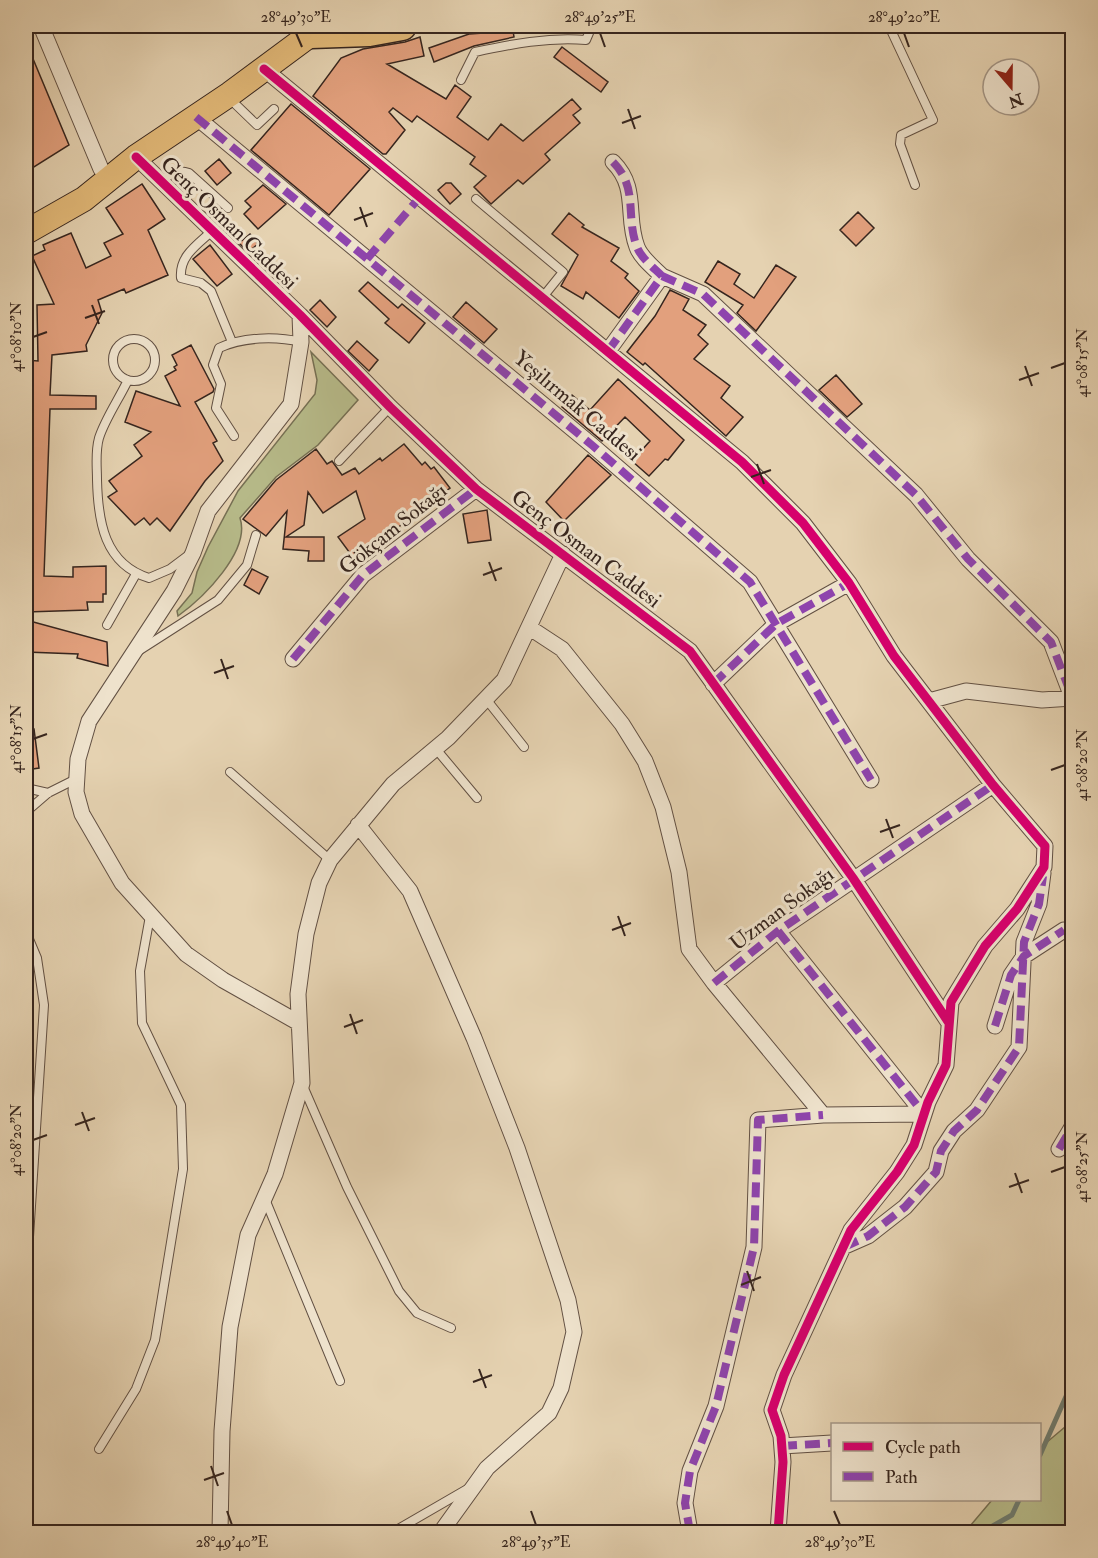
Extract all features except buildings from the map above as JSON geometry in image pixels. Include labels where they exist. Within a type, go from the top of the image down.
[{"type":"highway","points":[[314,28],[339,26]]},
{"type":"highway","points":[[314,28],[369,32],[402,26]]},
{"type":"main road","points":[[26,232],[84,199],[136,158],[264,69],[314,28]]},
{"type":"main road","points":[[26,214],[60,197],[113,160],[136,158]]},
{"type":"street","points":[[41,26],[101,169]]},
{"type":"street","points":[[264,69],[742,462],[803,523],[849,583],[894,656],[993,785],[1045,846],[1039,904],[1024,942],[1019,1047],[1001,1078],[977,1110],[954,1131],[941,1151],[936,1172],[905,1207],[868,1236],[843,1247]]},
{"type":"street","name":"Yeşilırmak Caddesi","points":[[195,117],[593,446],[750,582],[871,780]]},
{"type":"street","name":"Genç Osman Caddesi","points":[[136,158],[477,489],[690,651],[853,878],[949,1023]]},
{"type":"street","points":[[613,162],[626,175],[631,219],[638,250],[662,276],[703,294],[916,495],[968,559],[1051,642],[1072,698],[1042,700],[966,691],[929,701]]},
{"type":"street","points":[[608,351],[662,276]]},
{"type":"street","points":[[299,1023],[223,980],[186,954],[122,883],[98,846],[82,814],[76,792],[78,759],[89,721],[174,591],[193,553],[208,511],[291,404],[302,342],[300,315]]},
{"type":"street","name":"Gökçam Sokağı","points":[[292,659],[363,575],[477,489]]},
{"type":"street","points":[[220,1533],[222,1431],[230,1327],[248,1235],[275,1174],[302,1083],[298,994],[306,934],[319,883],[330,860],[393,784],[436,749],[504,680],[563,554]]},
{"type":"street","points":[[713,684],[776,624],[849,583]]},
{"type":"street","points":[[530,628],[562,649],[622,724],[645,761],[663,807],[679,872],[689,949],[714,983],[823,1115]]},
{"type":"street","name":"Uzman Sokağı","points":[[714,983],[778,931],[993,785]]},
{"type":"street","points":[[358,825],[411,891],[428,929],[517,1148],[568,1300],[574,1332],[561,1388],[549,1413],[487,1468],[441,1533]]},
{"type":"street","points":[[778,1533],[782,1446],[772,1410],[784,1375],[851,1230],[908,1154],[946,1065],[951,1002],[985,945],[1017,909],[1044,867]]},
{"type":"street","points":[[996,1026],[1011,975],[1024,956],[1064,930]]},
{"type":"street","points":[[778,931],[924,1114]]},
{"type":"street","points":[[690,1533],[685,1503],[690,1471],[716,1406],[754,1247],[758,1120],[823,1115],[924,1114]]},
{"type":"street","points":[[1059,1149],[1072,1127]]},
{"type":"street","points":[[782,1446],[831,1443]]},
{"type":"lane","points":[[461,80],[475,52],[513,43],[564,38],[586,40],[592,26]]},
{"type":"lane","points":[[890,26],[933,120],[901,135],[900,144],[915,184]]},
{"type":"lane","points":[[227,96],[257,125],[274,110]]},
{"type":"lane","points":[[160,182],[182,171],[189,174],[228,208]]},
{"type":"lane","points":[[476,199],[563,272],[542,299]]},
{"type":"lane","points":[[212,231],[186,255],[182,264],[181,278],[201,283],[212,291],[232,342]]},
{"type":"lane","points":[[234,436],[216,408],[221,384],[213,365],[219,348],[232,342],[285,338],[302,342]]},
{"type":"lane","points":[[134,339],[140,340],[151,348],[155,362],[153,369],[143,379],[128,380],[117,373],[113,354],[121,343],[134,339]]},
{"type":"lane","points":[[128,380],[99,438],[96,457],[101,527],[108,543],[136,574],[149,578],[159,575],[193,553]]},
{"type":"lane","points":[[339,461],[390,407]]},
{"type":"lane","points":[[131,655],[219,600],[247,565],[256,535]]},
{"type":"lane","points":[[107,625],[136,574]]},
{"type":"lane","points":[[486,699],[524,747]]},
{"type":"lane","points":[[436,749],[477,798]]},
{"type":"lane","points":[[230,772],[330,860]]},
{"type":"lane","points":[[26,812],[48,793],[77,778]]},
{"type":"lane","points":[[26,788],[48,793]]},
{"type":"lane","points":[[99,1449],[136,1389],[155,1340],[183,1169],[181,1105],[142,1023],[140,971],[150,916]]},
{"type":"lane","points":[[26,932],[37,958],[44,1005],[26,1283]]},
{"type":"lane","points":[[302,1083],[347,1187],[399,1291],[417,1313],[451,1328]]},
{"type":"lane","points":[[264,1199],[340,1381]]},
{"type":"lane","points":[[393,1533],[475,1484]]},
{"type":"green space","points":[[311,352],[358,400],[318,445],[276,477],[240,518],[242,531],[232,559],[212,586],[178,616],[177,611],[192,593],[197,572],[208,547],[238,491],[315,394],[317,380]]},
{"type":"green space","points":[[1072,1421],[1072,1532],[965,1532],[991,1501],[1041,1501],[1041,1447]]},
{"type":"waterway","points":[[1041,1453],[1072,1383]]},
{"type":"waterway","points":[[982,1532],[1012,1515],[1019,1501]]},
{"type":"marked path","points":[[196,117],[593,446],[750,582],[871,780]]},
{"type":"marked path","points":[[613,162],[621,172],[629,192],[637,247],[662,276]]},
{"type":"marked path","points":[[367,259],[419,198]]},
{"type":"marked path","points":[[608,351],[662,276],[703,294],[916,495],[968,559],[1051,642],[1072,697]]},
{"type":"marked path","points":[[293,659],[363,575],[476,489]]},
{"type":"marked path","points":[[713,684],[776,624],[849,583]]},
{"type":"marked path","points":[[714,983],[778,931],[993,785]]},
{"type":"marked path","points":[[844,1247],[868,1236],[905,1207],[936,1172],[941,1151],[954,1131],[977,1110],[1019,1047],[1024,942],[1039,904],[1043,876]]},
{"type":"marked path","points":[[995,1026],[1011,975],[1024,956],[1064,930]]},
{"type":"marked path","points":[[778,931],[924,1114]]},
{"type":"marked path","points":[[690,1532],[685,1503],[690,1471],[716,1406],[754,1247],[758,1120],[823,1115]]},
{"type":"marked path","points":[[1059,1149],[1072,1127]]},
{"type":"marked path","points":[[782,1446],[831,1443]]},
{"type":"cycle path","points":[[264,69],[742,462],[803,523],[849,583],[894,656],[993,785],[1045,846],[1044,867],[1017,909],[985,946],[951,1002],[946,1065],[928,1102],[914,1145],[897,1172],[851,1230],[784,1375],[772,1410],[781,1436],[783,1462],[778,1532]]},
{"type":"cycle path","points":[[136,157],[476,489],[690,651],[853,878],[949,1023]]}]
